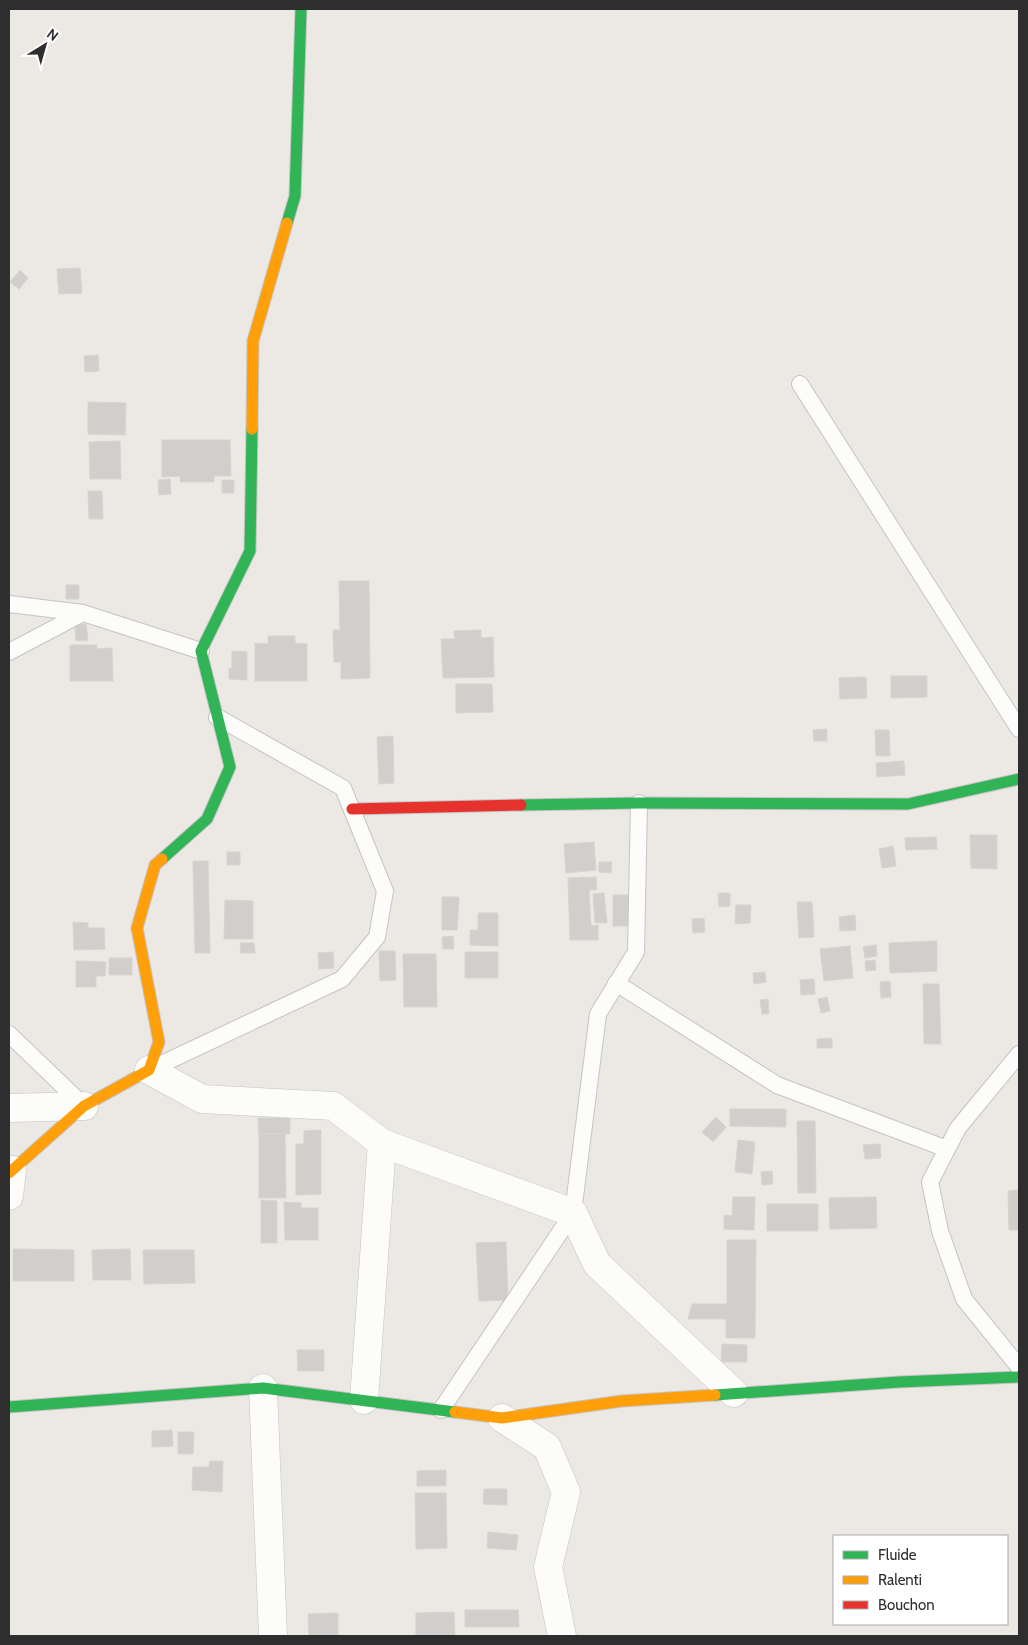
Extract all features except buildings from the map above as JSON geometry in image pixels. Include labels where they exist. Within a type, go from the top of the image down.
[{"type":"street","points":[[10,1180],[84,1106],[150,1070],[159,1042],[137,928],[155,865],[208,819],[230,766],[201,652],[250,551],[253,341],[295,196],[301,9]]},
{"type":"street","points":[[352,809],[638,803],[908,804],[1019,779]]},
{"type":"street","points":[[150,1070],[202,1099],[333,1106],[382,1143],[573,1213],[597,1264],[734,1393]]},
{"type":"street","points":[[9,1108],[84,1106]]},
{"type":"street","points":[[364,1400],[382,1143]]},
{"type":"street","points":[[9,1406],[263,1388],[502,1418],[622,1401],[1019,1377]]},
{"type":"street","points":[[263,1388],[273,1636]]},
{"type":"street","points":[[502,1418],[547,1447],[566,1492],[548,1566],[562,1636]]},
{"type":"lane","points":[[800,384],[1019,729]]},
{"type":"lane","points":[[9,604],[83,613],[201,652]]},
{"type":"lane","points":[[9,652],[83,613]]},
{"type":"lane","points":[[150,1070],[342,979],[377,937],[385,891],[343,788],[217,716]]},
{"type":"lane","points":[[441,1410],[573,1213],[598,1014],[636,952],[638,803]]},
{"type":"lane","points":[[616,984],[777,1085],[946,1149]]},
{"type":"lane","points":[[9,1034],[84,1106]]},
{"type":"lane","points":[[1019,1054],[958,1128],[930,1182],[940,1232],[964,1299],[1019,1367]]},
{"type":"traffic: fast","points":[[287,223],[295,196],[301,9]]},
{"type":"traffic: fast","points":[[162,859],[207,819],[230,767],[201,651],[250,551],[252,429]]},
{"type":"traffic: fast","points":[[521,805],[639,803],[908,804],[1019,779]]},
{"type":"traffic: fast","points":[[715,1395],[899,1382],[1019,1377]]},
{"type":"traffic: fast","points":[[9,1407],[263,1388],[455,1412]]},
{"type":"traffic: slow","points":[[252,429],[253,341],[287,223]]},
{"type":"traffic: slow","points":[[9,1173],[84,1106],[149,1070],[159,1042],[137,928],[155,865],[162,859]]},
{"type":"traffic: slow","points":[[455,1412],[502,1418],[622,1401],[715,1395]]},
{"type":"traffic: jam","points":[[352,809],[521,805]]}]
